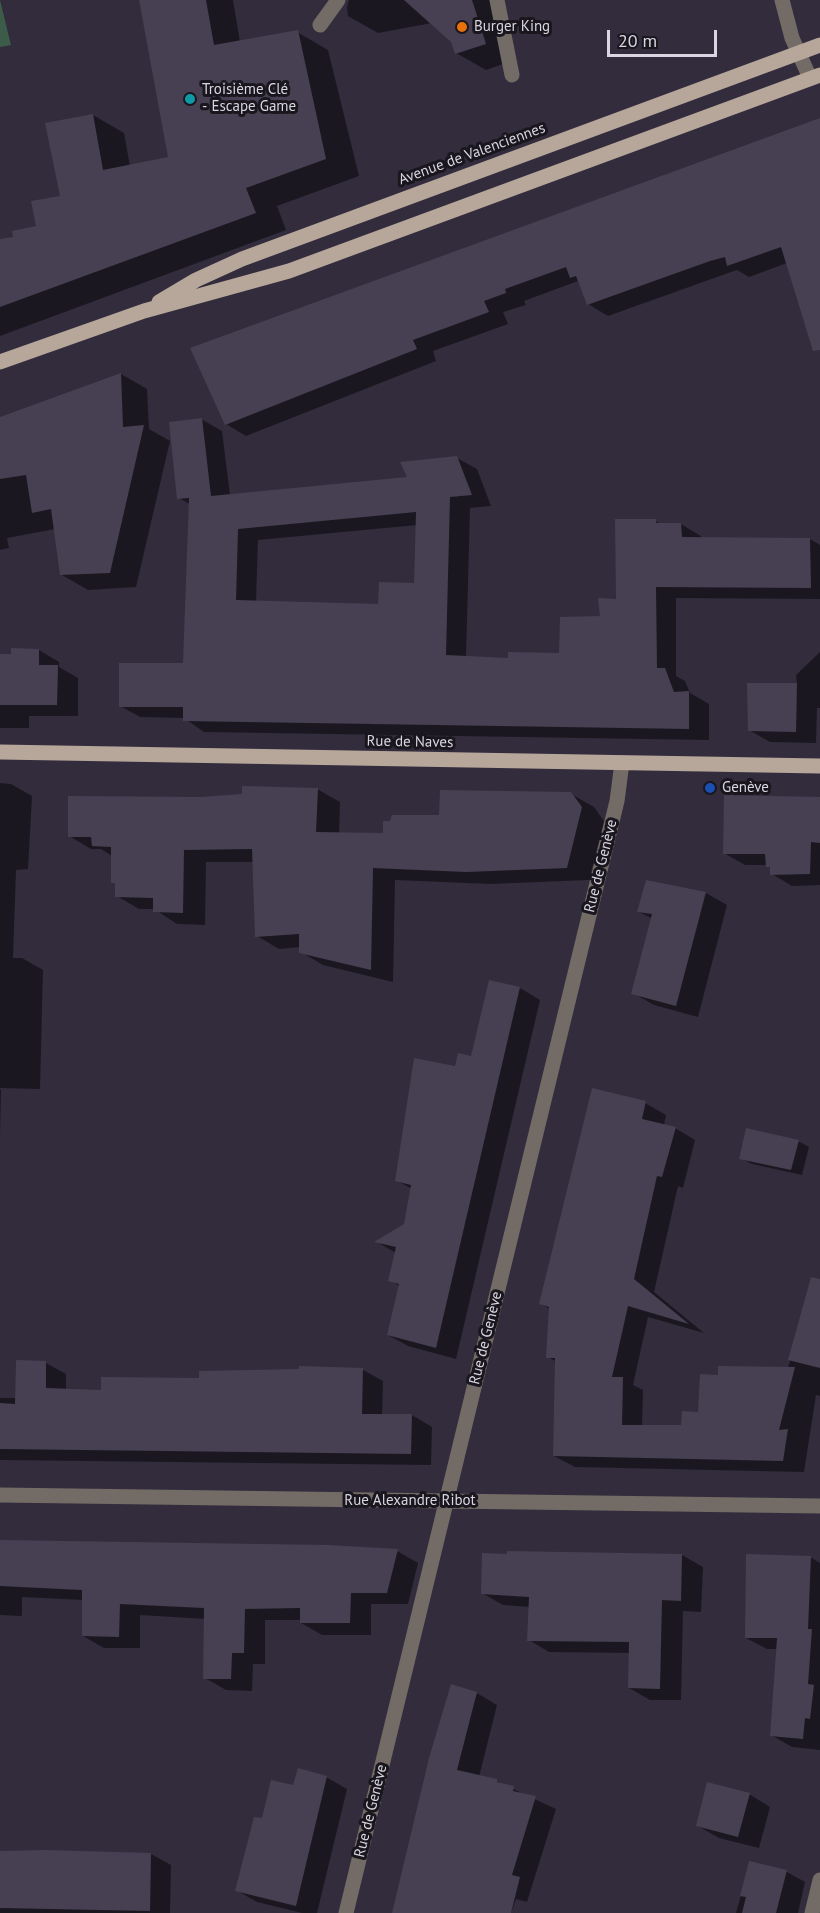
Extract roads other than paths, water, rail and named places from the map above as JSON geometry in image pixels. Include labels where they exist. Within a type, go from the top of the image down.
[{"type":"main road","name":"Avenue de Valenciennes","points":[[144,312],[196,280],[242,259],[820,45]]},
{"type":"main road","name":"Avenue de Valenciennes","points":[[0,362],[144,312],[289,271],[815,76]]},
{"type":"main road","name":"Rue de Naves","points":[[0,752],[820,766]]},
{"type":"street","points":[[320,25],[338,0]]},
{"type":"street","points":[[497,0],[512,75]]},
{"type":"street","points":[[782,0],[799,53],[815,76]]},
{"type":"street","name":"Rue de Genève","points":[[346,1913],[617,801],[622,763]]},
{"type":"street","name":"Rue Alexandre Ribot","points":[[0,1495],[820,1506]]},
{"type":"street","points":[[812,1913],[820,1880]]},
{"type":"place","name":"Burger King","points":[[462,27]]},
{"type":"place","name":"Troisième Clé - Escape Game","points":[[190,99]]},
{"type":"place","name":"Genève","points":[[710,788]]}]
